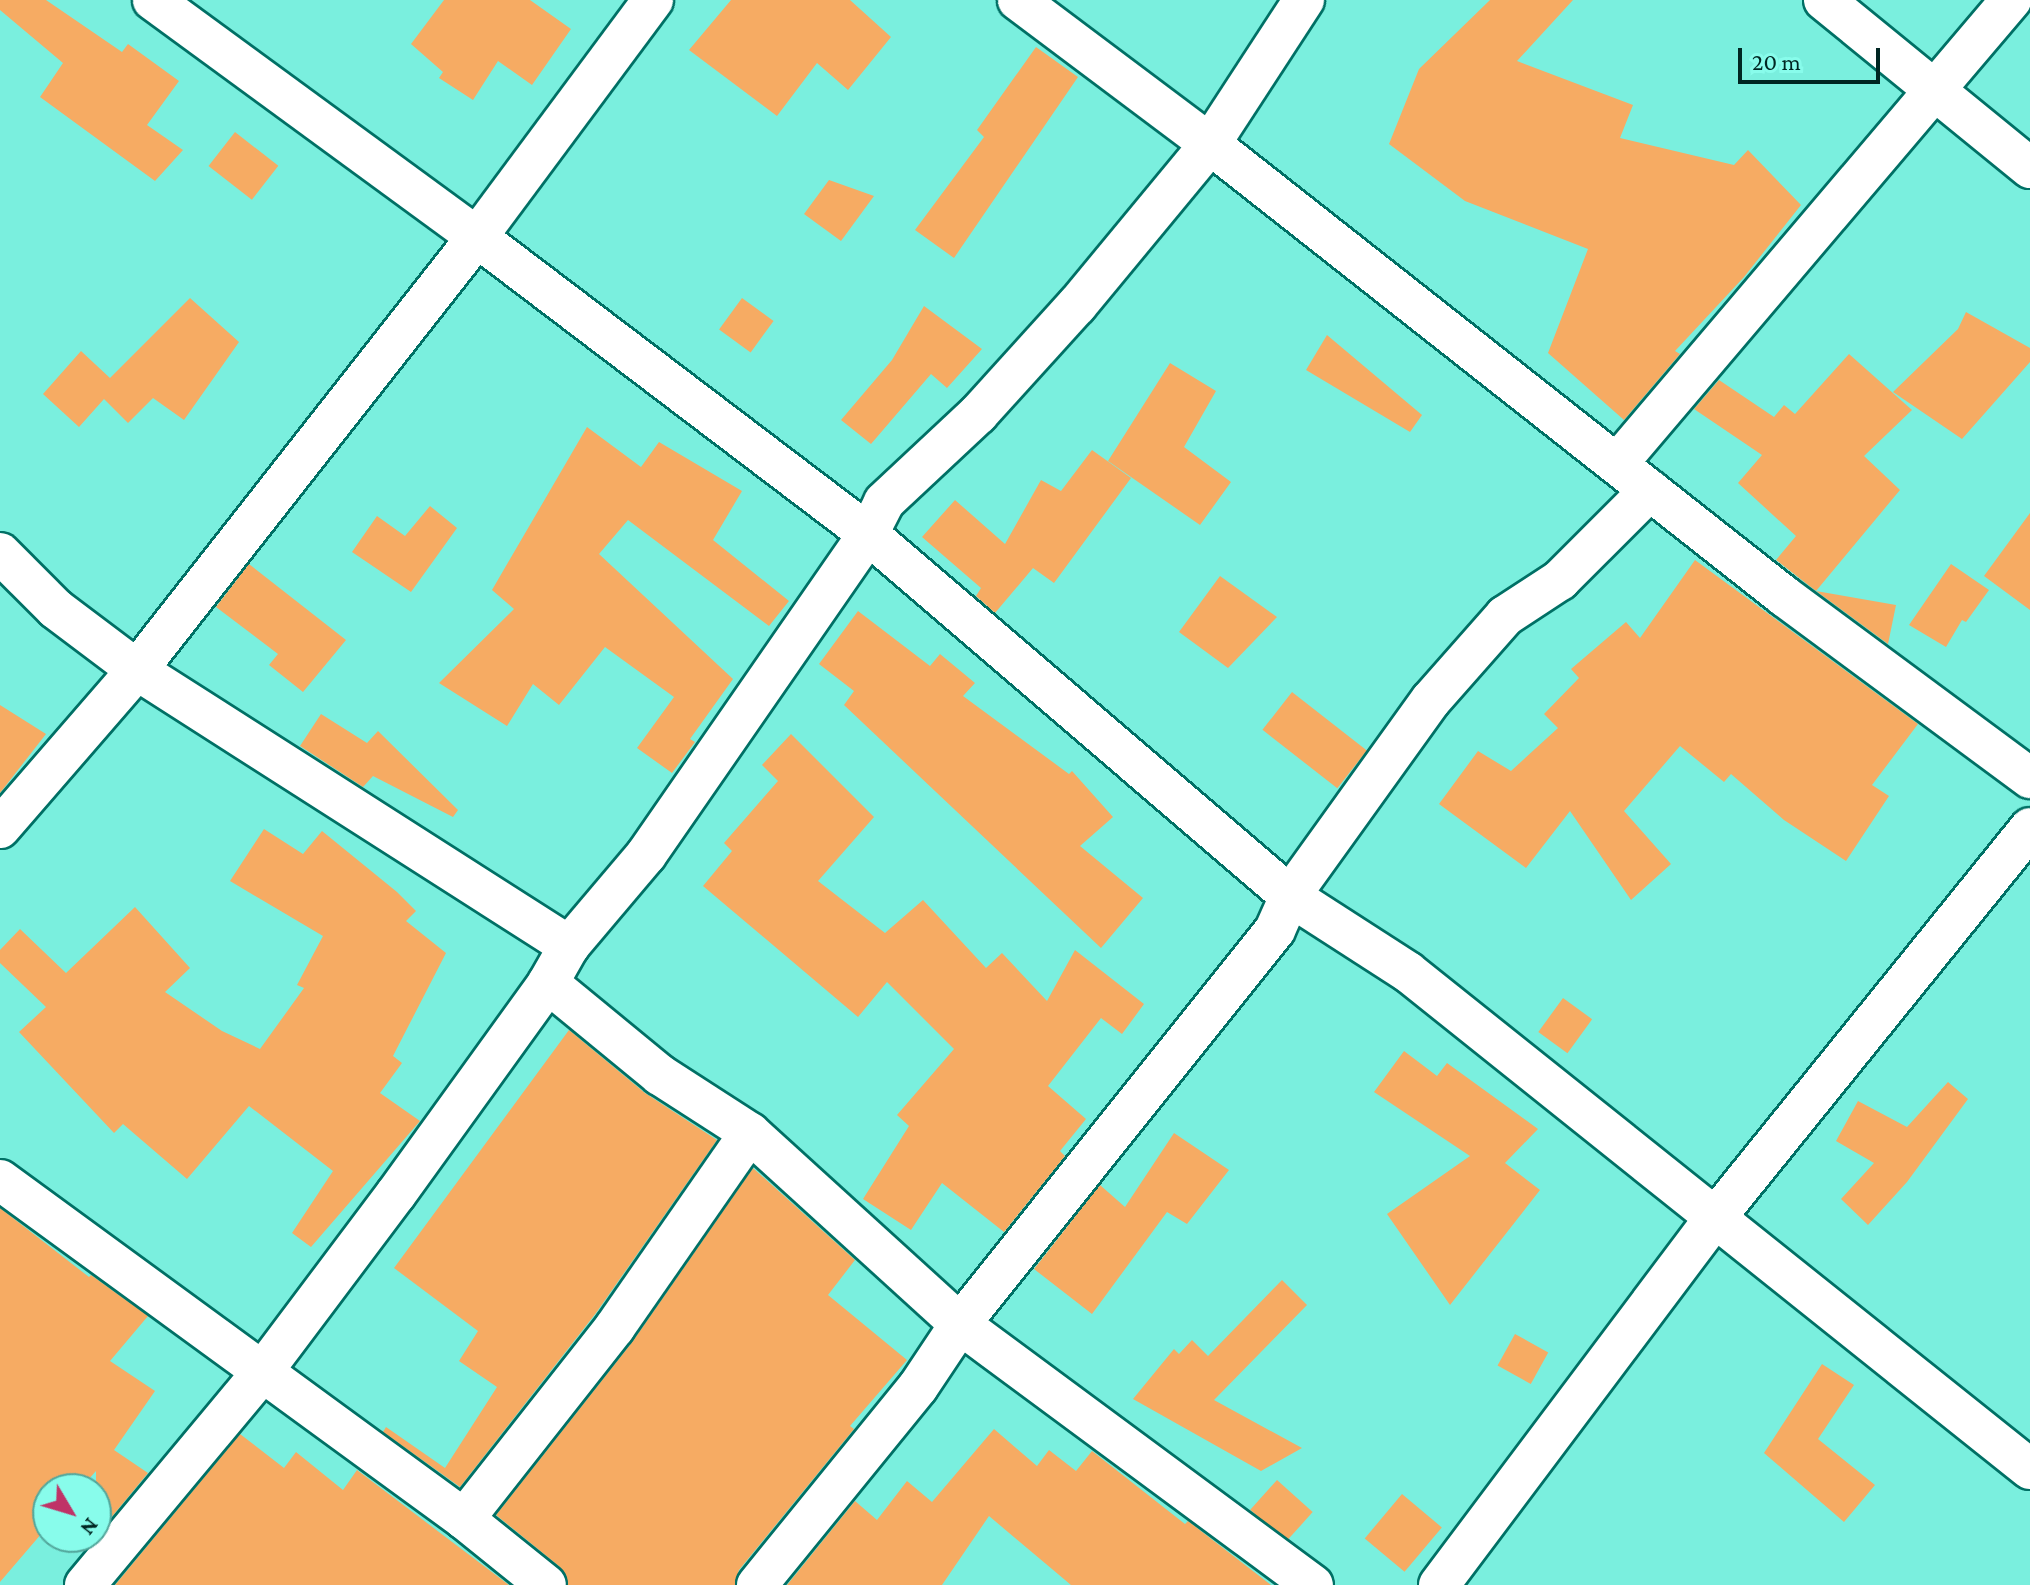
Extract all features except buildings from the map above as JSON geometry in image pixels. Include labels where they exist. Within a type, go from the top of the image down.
[{"type":"street","points":[[153,0],[477,237],[868,534],[1290,896],[1408,972],[2030,1469]]},
{"type":"street","points":[[0,828],[137,670],[477,237],[653,0]]},
{"type":"street","points":[[1018,0],[1210,144],[1784,596],[2030,778]]},
{"type":"street","points":[[85,1585],[263,1371],[548,983],[569,946],[646,855],[868,534],[884,502],[998,393],[1077,305],[1210,144],[1304,0]]},
{"type":"street","points":[[1824,0],[2030,168]]},
{"type":"street","points":[[1617,464],[2011,0]]},
{"type":"street","points":[[757,1585],[918,1387],[960,1324],[1275,930],[1290,896],[1431,700],[1505,616],[1560,580],[1650,490]]},
{"type":"street","points":[[0,553],[56,609],[137,670],[569,946]]},
{"type":"street","points":[[1439,1585],[1715,1218],[2030,828]]},
{"type":"street","points":[[548,983],[660,1075],[750,1133],[960,1324],[1313,1585]]},
{"type":"street","points":[[464,1519],[615,1327],[750,1133]]},
{"type":"street","points":[[0,1180],[464,1519],[546,1585]]}]
